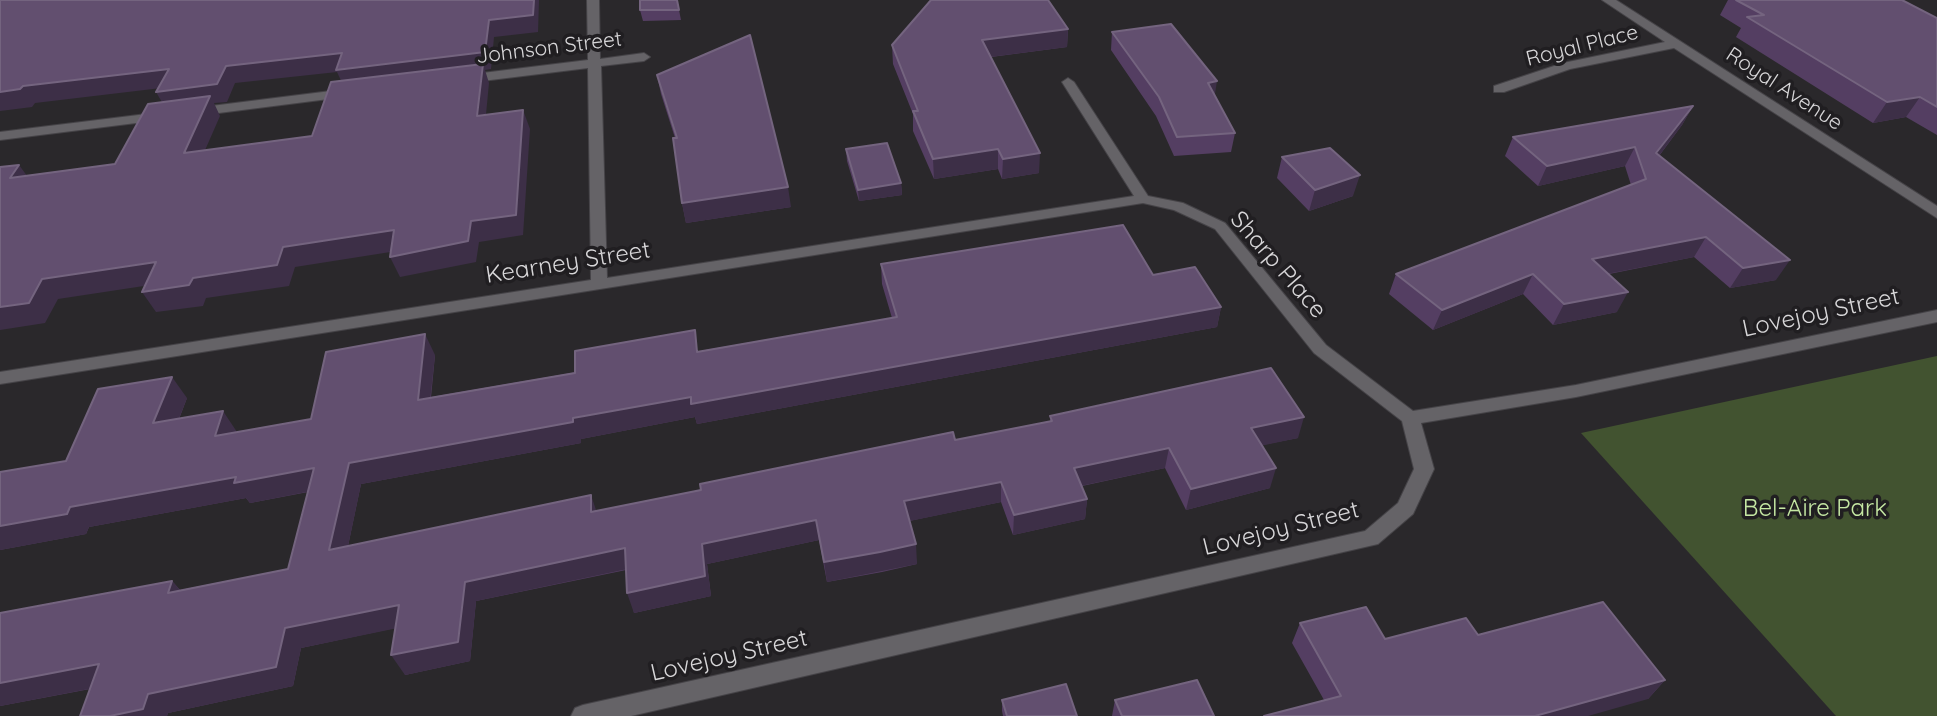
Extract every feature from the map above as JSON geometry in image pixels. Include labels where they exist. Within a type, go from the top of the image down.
[{"type":"street","points":[[593,0],[599,283]]},
{"type":"street","name":"Royal Avenue","points":[[1608,0],[1937,212]]},
{"type":"street","name":"Royal Place","points":[[1499,89],[1567,66],[1676,44]]},
{"type":"street","name":"Johnson Street","points":[[448,81],[643,57]]},
{"type":"street","points":[[1068,82],[1143,200]]},
{"type":"street","points":[[0,136],[367,91]]},
{"type":"street","name":"Kearney Street","points":[[0,378],[1143,200]]},
{"type":"street","name":"Sharp Place","points":[[1143,200],[1178,206],[1220,226],[1320,349],[1410,418]]},
{"type":"street","name":"Lovejoy Street","points":[[583,716],[1371,538],[1406,508],[1424,469],[1410,418],[1576,391],[1937,316]]},
{"type":"green space","name":"Bel-Aire Park","points":[[1937,356],[1937,716],[1836,716],[1581,433]]},
{"type":"building","points":[[0,0],[534,0],[533,15],[489,20],[485,52],[336,70],[342,53],[226,66],[217,84],[156,92],[169,69],[23,86],[20,89],[0,92]]},
{"type":"building","points":[[640,0],[677,0],[679,10],[640,10]]},
{"type":"building","points":[[931,0],[1048,0],[1068,29],[982,40],[1040,153],[1003,159],[998,149],[933,159],[913,111],[918,111],[892,45]]},
{"type":"building","points":[[1736,0],[1902,0],[1937,18],[1937,107],[1920,97],[1887,102],[1747,17],[1764,15]]},
{"type":"building","points":[[1171,24],[1217,81],[1208,83],[1235,133],[1177,137],[1159,97],[1112,32]]},
{"type":"building","points":[[750,35],[788,187],[682,203],[673,138],[677,138],[657,75]]},
{"type":"building","points":[[483,64],[477,116],[523,110],[516,215],[471,221],[468,241],[390,257],[394,230],[283,247],[277,265],[193,278],[189,285],[142,292],[156,262],[42,279],[29,303],[0,307],[0,167],[19,165],[10,178],[115,164],[148,104],[210,96],[184,153],[312,136],[331,82]]},
{"type":"building","points":[[1693,106],[1656,153],[1790,260],[1743,268],[1706,237],[1592,259],[1628,292],[1564,304],[1533,274],[1442,310],[1396,274],[1646,179],[1635,147],[1547,166],[1513,137]]},
{"type":"building","points":[[887,143],[901,183],[858,190],[846,149]]},
{"type":"building","points":[[1330,148],[1360,175],[1315,190],[1282,157]]},
{"type":"building","points":[[1123,225],[1153,275],[1195,267],[1221,307],[691,404],[691,397],[573,418],[573,422],[349,463],[329,550],[591,495],[591,512],[701,490],[700,484],[953,432],[955,440],[1052,421],[1050,416],[1271,368],[1304,417],[1251,428],[1276,468],[1191,489],[1169,448],[1074,468],[1087,499],[1014,515],[1001,482],[904,501],[916,544],[880,552],[824,562],[816,520],[702,544],[705,576],[627,593],[625,548],[465,582],[458,642],[391,655],[399,605],[285,628],[276,667],[148,694],[143,709],[110,716],[80,716],[99,664],[0,683],[0,613],[172,581],[168,593],[288,569],[314,468],[234,483],[236,477],[70,507],[67,514],[0,526],[0,472],[66,461],[98,389],[172,377],[153,423],[223,411],[215,436],[311,419],[326,352],[425,334],[418,400],[575,373],[575,351],[695,330],[697,352],[897,317],[881,264]]},
{"type":"building","points":[[1603,602],[1665,680],[1535,716],[1264,716],[1341,696],[1300,623],[1366,607],[1385,639],[1466,618],[1478,635]]},
{"type":"building","points":[[1197,680],[1214,716],[1122,716],[1115,700]]},
{"type":"building","points":[[1066,684],[1077,716],[1007,716],[1002,700]]}]
